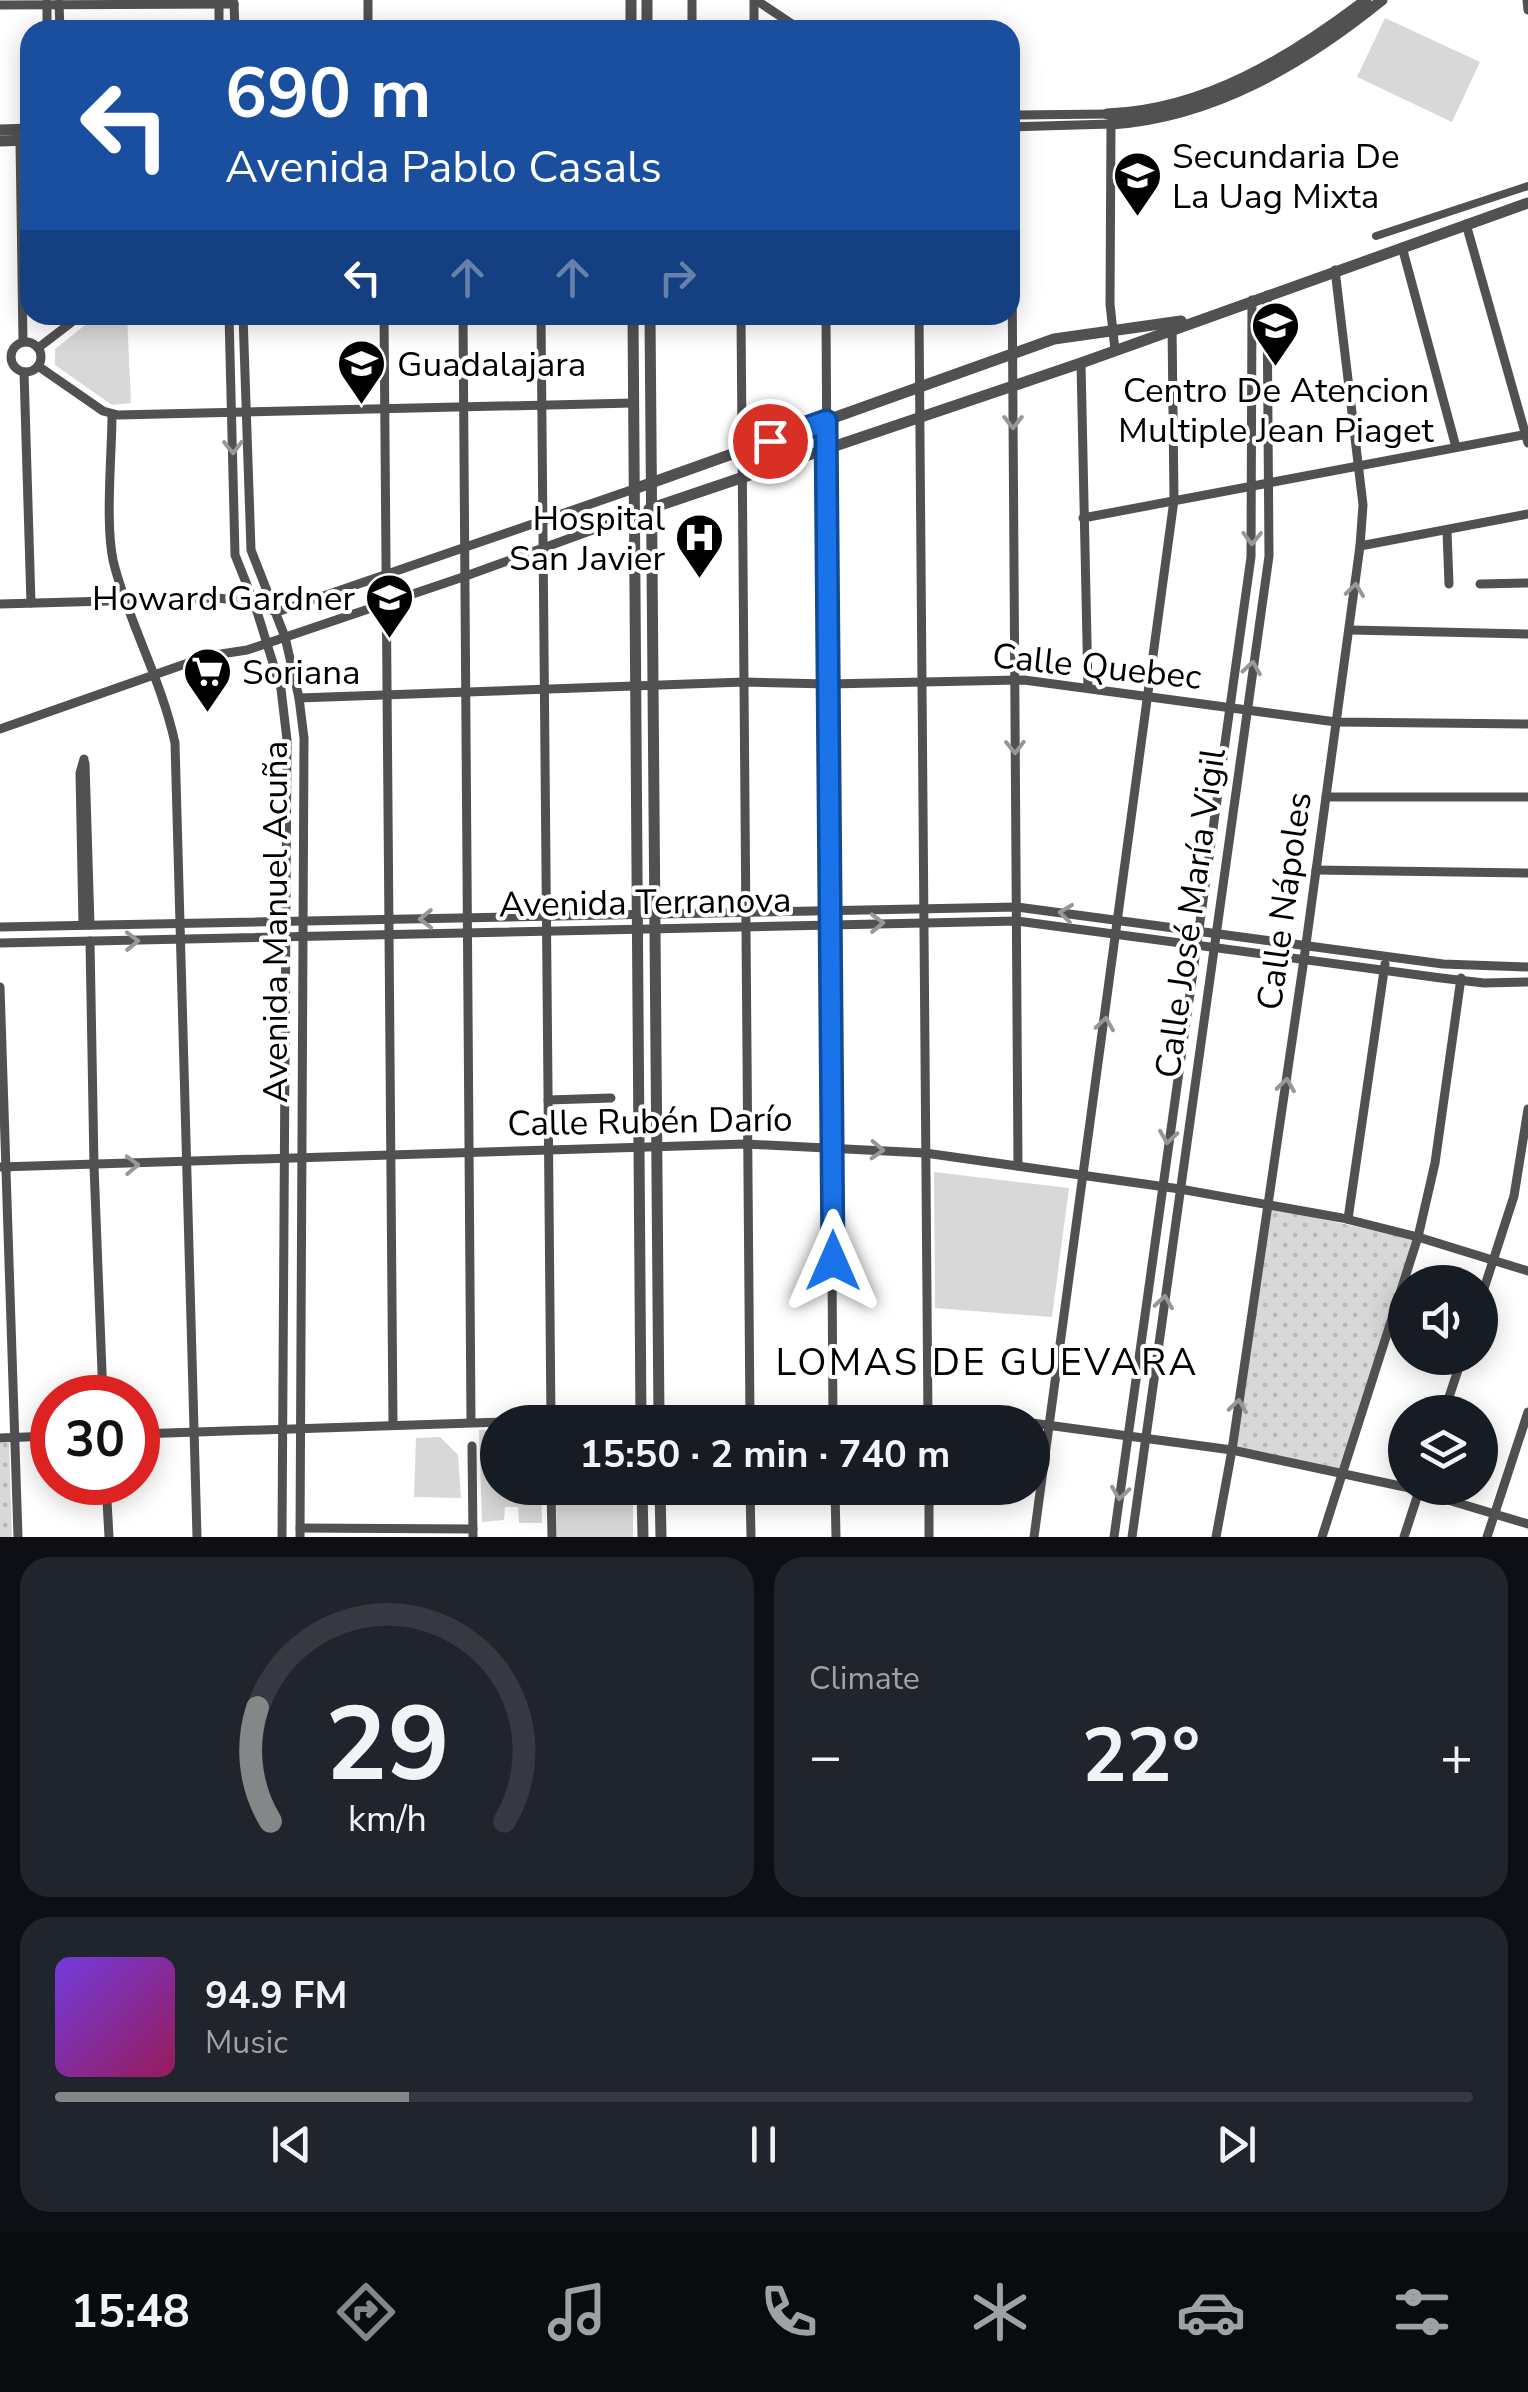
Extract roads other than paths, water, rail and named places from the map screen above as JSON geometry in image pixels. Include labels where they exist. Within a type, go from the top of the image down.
[{"type":"street","points":[[755,0],[786,20]]},
{"type":"street","points":[[1295,56],[1366,0]]},
{"type":"street","points":[[1020,115],[1148,121],[1201,108],[1295,56],[1382,0]]},
{"type":"street","points":[[1528,0],[1528,10]]},
{"type":"street","points":[[0,5],[234,2]]},
{"type":"street","points":[[1020,126],[1109,119]]},
{"type":"street","points":[[1109,119],[1115,350]]},
{"type":"street","points":[[1376,236],[1528,186]]},
{"type":"street","points":[[0,729],[208,656],[267,643],[463,577],[1528,203]]},
{"type":"street","points":[[1084,518],[1456,447],[1527,438],[1466,224]]},
{"type":"street","points":[[1402,247],[1456,447]]},
{"type":"street","name":"Calle Nápoles","points":[[1216,1537],[1304,959],[1360,546],[1363,504],[1336,270]]},
{"type":"street","name":"Calle José María Vigil","points":[[1132,1537],[1269,556],[1267,294]]},
{"type":"street","name":"Calle José María Vigil","points":[[1114,1537],[1252,556],[1252,300]]},
{"type":"street","points":[[23,325],[23,342]]},
{"type":"street","points":[[38,348],[69,325]]},
{"type":"street","name":"Avenida Manuel Acuña","points":[[229,325],[235,554],[281,689],[286,723],[282,1537]]},
{"type":"street","name":"Avenida Manuel Acuña","points":[[244,325],[251,550],[285,637],[300,698],[304,756],[300,1533]]},
{"type":"street","points":[[384,325],[392,1426]]},
{"type":"street","points":[[463,325],[465,934],[472,1422]]},
{"type":"street","points":[[541,325],[551,1405]]},
{"type":"street","points":[[633,325],[641,1405]]},
{"type":"street","points":[[650,325],[659,1405]]},
{"type":"street","points":[[742,325],[750,1405]]},
{"type":"street","points":[[826,325],[833,1405]]},
{"type":"street","points":[[919,325],[928,1405]]},
{"type":"street","points":[[1013,325],[1018,1166]]},
{"type":"street","points":[[0,604],[218,598],[277,612],[1071,334],[1172,326]]},
{"type":"street","points":[[1172,326],[1174,500],[1050,1424],[1232,1450],[1388,1482]]},
{"type":"street","points":[[23,342],[38,348]]},
{"type":"street","points":[[0,351],[13,350],[23,342]]},
{"type":"street","points":[[24,372],[38,366],[38,348]]},
{"type":"street","points":[[13,350],[14,366]]},
{"type":"street","points":[[1081,363],[1088,688]]},
{"type":"street","points":[[0,367],[14,366],[24,372]]},
{"type":"street","points":[[38,366],[112,414],[633,403]]},
{"type":"street","points":[[24,372],[31,603]]},
{"type":"street","points":[[112,414],[112,554],[175,743],[197,1537]]},
{"type":"street","points":[[1360,546],[1528,514]]},
{"type":"street","points":[[1446,530],[1449,584]]},
{"type":"street","points":[[1480,584],[1528,583]]},
{"type":"street","points":[[1351,630],[1528,634]]},
{"type":"street","name":"Calle Quebec","points":[[300,698],[744,682],[1014,680],[1336,722],[1528,724]]},
{"type":"street","points":[[85,866],[80,773],[84,758],[86,925]]},
{"type":"street","points":[[1326,797],[1528,797]]},
{"type":"street","points":[[1316,870],[1528,873]]},
{"type":"street","name":"Avenida Terranova","points":[[0,927],[1017,907],[1462,966],[1528,967]]},
{"type":"street","name":"Avenida Terranova","points":[[0,943],[1017,921],[1460,980],[1528,982]]},
{"type":"street","points":[[90,942],[102,1375]]},
{"type":"street","points":[[1348,1219],[1386,956]]},
{"type":"street","points":[[1322,1537],[1418,1237],[1435,1163],[1462,966]]},
{"type":"street","points":[[0,987],[2,1167],[18,1537]]},
{"type":"street","points":[[548,1100],[611,1098]]},
{"type":"street","points":[[1492,1265],[1514,1196],[1528,1110]]},
{"type":"street","name":"Calle Rubén Darío","points":[[2,1167],[746,1144],[925,1153],[1162,1186],[1348,1219],[1528,1271]]},
{"type":"street","points":[[1487,1537],[1528,1412]]},
{"type":"street","points":[[160,1433],[480,1422]]},
{"type":"street","points":[[0,1438],[30,1437]]},
{"type":"street","points":[[300,1533],[473,1533],[472,1446]]},
{"type":"street","points":[[107,1505],[109,1537]]},
{"type":"street","points":[[551,1505],[552,1537]]},
{"type":"street","points":[[642,1505],[642,1537]]},
{"type":"street","points":[[660,1505],[660,1537]]},
{"type":"street","points":[[750,1505],[751,1537]]},
{"type":"street","points":[[835,1505],[836,1537]]},
{"type":"street","points":[[929,1505],[929,1537]]},
{"type":"street","points":[[1034,1537],[1039,1505]]},
{"type":"street","points":[[1404,1537],[1410,1505]]},
{"type":"street","points":[[1466,1505],[1528,1524]]},
{"type":"place","name":"Secundaria De La Uag Mixta","points":[[1137,218]]},
{"type":"place","name":"Centro De Atencion Multiple Jean Piaget","points":[[1276,368]]},
{"type":"place","name":"Guadalajara","points":[[362,406]]},
{"type":"place","name":"Hospital San Javier","points":[[700,580]]},
{"type":"place","name":"Howard Gardner","points":[[390,640]]},
{"type":"place","name":"Soriana","points":[[207,714]]},
{"type":"district","name":"LOMAS DE GUEVARA","points":[[987,1362]]}]
